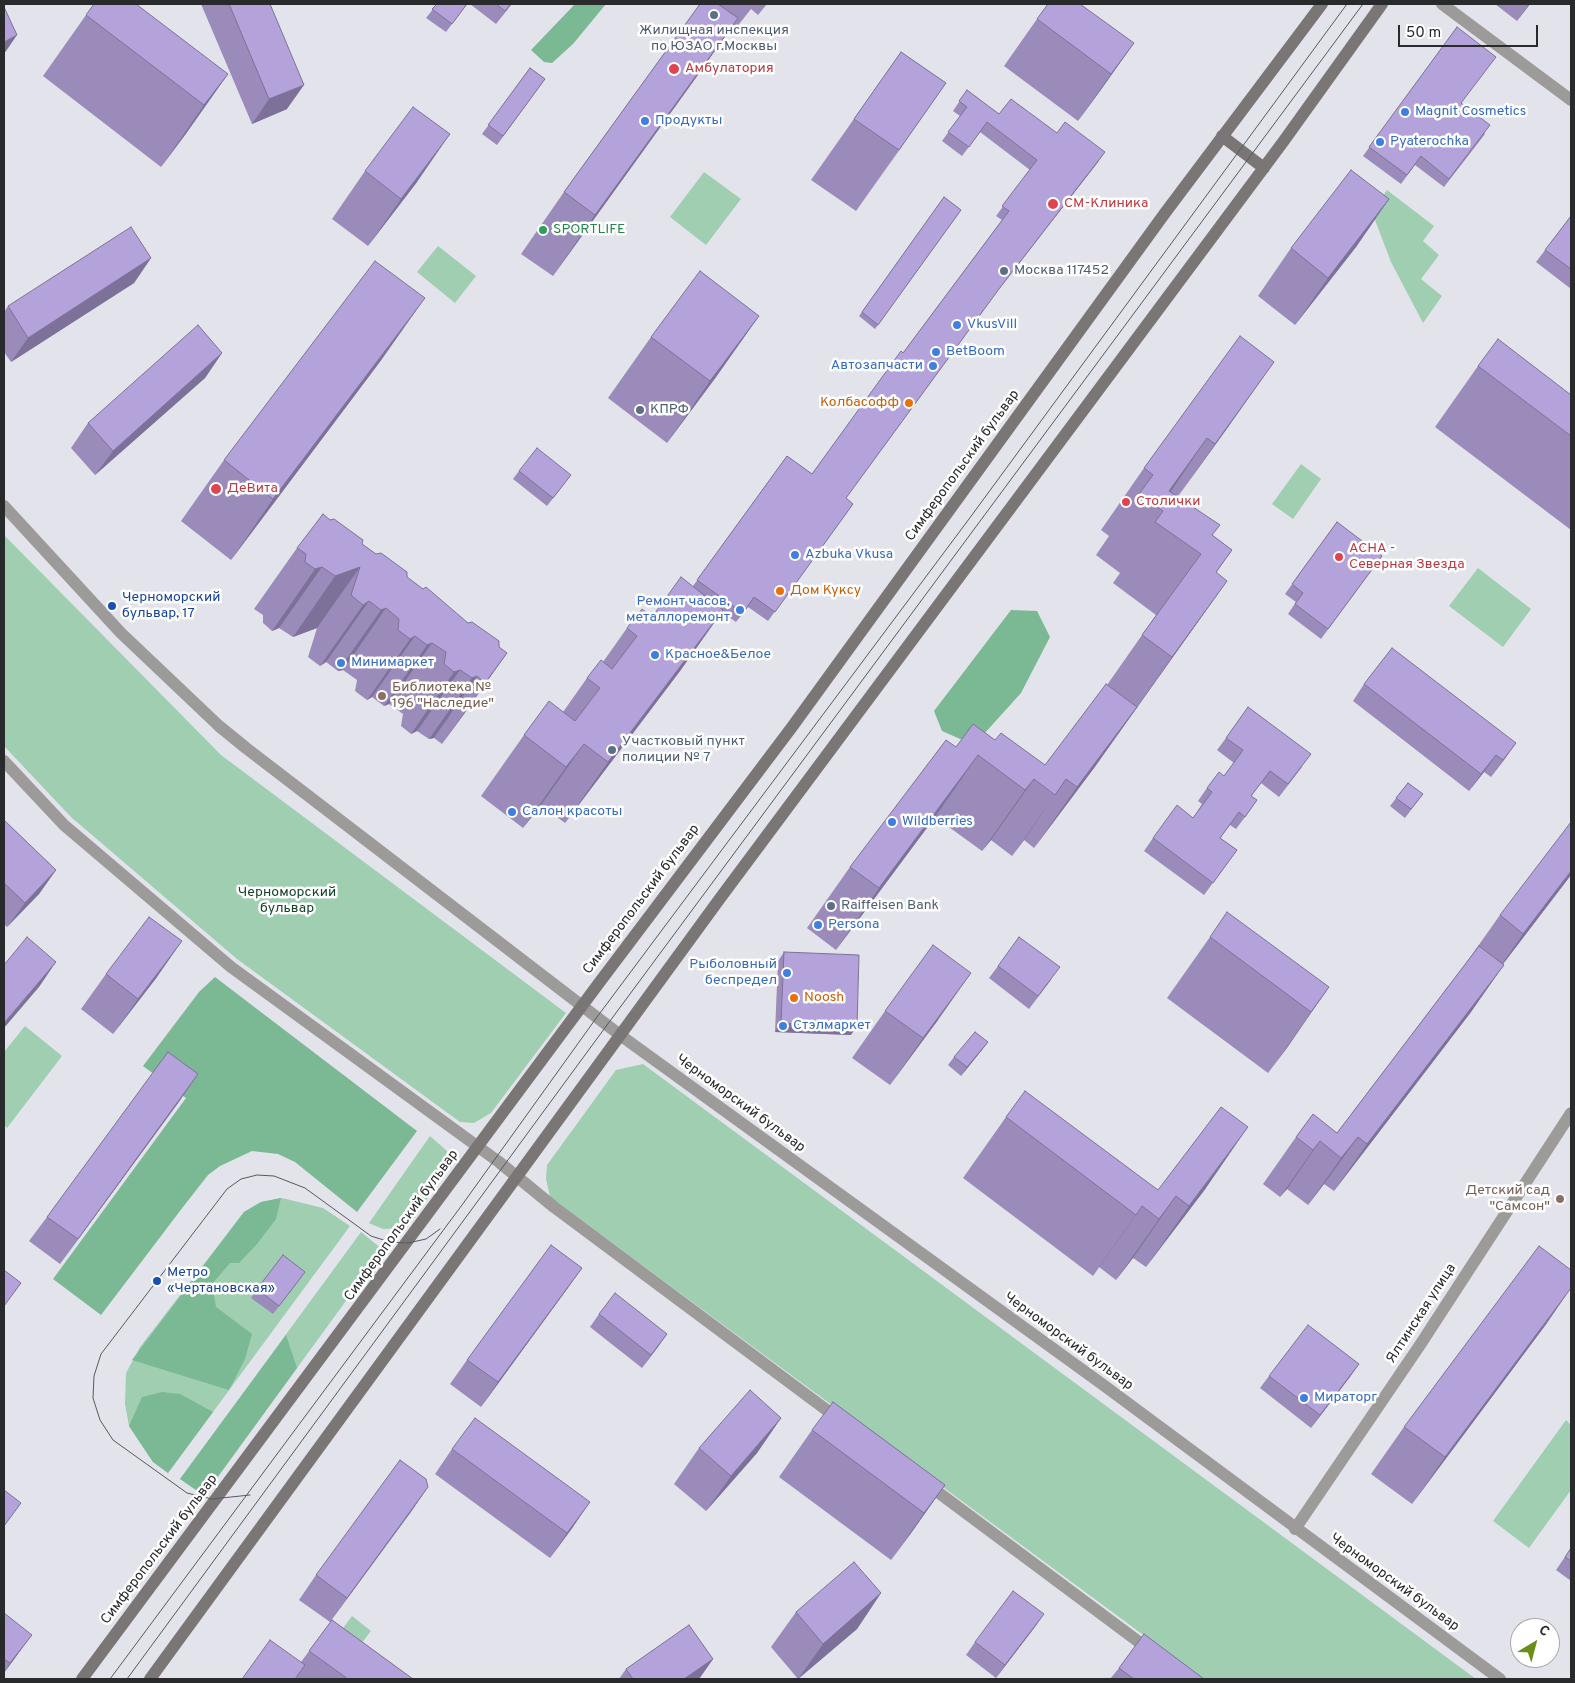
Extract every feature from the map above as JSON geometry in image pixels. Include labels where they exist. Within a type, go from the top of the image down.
[{"type":"main road","name":"Симферопольский бульвар","points":[[82,1679],[582,1006],[792,727],[1222,136],[1322,4]]},
{"type":"main road","points":[[150,1679],[620,1035],[1264,168],[1382,4]]},
{"type":"main road","points":[[1222,136],[1264,168]]},
{"type":"street","points":[[1442,4],[1571,100]]},
{"type":"street","name":"Черноморский бульвар","points":[[4,506],[121,633],[219,726],[620,1035],[1102,1384],[1295,1529],[1500,1679]]},
{"type":"street","points":[[4,761],[64,825],[231,967],[518,1177],[554,1207],[853,1429]]},
{"type":"street","name":"Ялтинская улица","points":[[1295,1529],[1420,1345],[1571,1113]]},
{"type":"street","points":[[916,1476],[1160,1657]]},
{"type":"green space","points":[[575,4],[606,4],[573,44],[552,63],[544,62],[531,50]]},
{"type":"green space","points":[[704,172],[741,199],[706,245],[670,217]]},
{"type":"green space","points":[[1387,190],[1434,226],[1423,241],[1439,255],[1421,279],[1442,296],[1423,323],[1391,262],[1372,212]]},
{"type":"green space","points":[[438,246],[476,276],[455,303],[417,272]]},
{"type":"green space","points":[[1301,464],[1321,479],[1293,519],[1272,504]]},
{"type":"green space","name":"Черноморский бульвар","points":[[4,535],[221,755],[566,1013],[491,1113],[474,1123],[460,1122],[237,959],[71,817],[4,746]]},
{"type":"green space","points":[[1478,568],[1531,609],[1503,647],[1449,606]]},
{"type":"green space","points":[[1011,610],[1037,611],[1050,637],[1021,693],[974,745],[942,731],[934,711]]},
{"type":"green space","points":[[215,977],[417,1131],[357,1212],[295,1162],[278,1154],[252,1151],[220,1166],[208,1175],[101,1315],[53,1279],[186,1098],[143,1066],[199,992]]},
{"type":"green space","points":[[25,1026],[62,1056],[7,1128],[4,1125],[4,1052]]},
{"type":"green space","points":[[643,1064],[1476,1679],[1203,1679],[550,1197],[546,1179],[547,1165],[616,1070]]},
{"type":"green space","points":[[430,1136],[447,1151],[448,1168],[413,1220],[404,1228],[383,1229],[369,1223]]},
{"type":"green space","points":[[281,1198],[276,1219],[257,1244],[239,1263],[230,1263],[212,1284],[216,1307],[252,1334],[245,1359],[229,1390],[132,1360],[244,1212],[261,1202]]},
{"type":"green space","points":[[282,1198],[323,1208],[350,1226],[168,1473],[153,1462],[129,1426],[125,1404],[126,1373],[140,1347],[244,1212],[261,1202]]},
{"type":"green space","points":[[361,1232],[383,1250],[214,1482],[203,1489],[196,1490],[180,1479]]},
{"type":"green space","points":[[286,1335],[297,1368],[214,1482],[203,1489],[196,1490],[180,1479]]},
{"type":"green space","points":[[162,1392],[180,1394],[213,1412],[168,1473],[153,1462],[129,1426],[142,1397]]},
{"type":"green space","points":[[1566,1420],[1571,1425],[1571,1490],[1529,1548],[1493,1521]]},
{"type":"green space","points":[[352,1616],[371,1631],[357,1649],[338,1635]]},
{"type":"building","points":[[94,4],[136,4],[228,74],[204,105],[86,15]]},
{"type":"building","points":[[229,4],[270,4],[304,85],[269,99]]},
{"type":"building","points":[[437,4],[467,4],[452,24],[432,9]]},
{"type":"building","points":[[496,4],[511,4],[505,11]]},
{"type":"building","points":[[700,4],[718,4],[738,18],[595,215],[564,192]]},
{"type":"building","points":[[1048,4],[1080,4],[1134,43],[1111,74],[1037,19]]},
{"type":"building","points":[[4,7],[17,35],[4,42]]},
{"type":"building","points":[[1457,27],[1496,57],[1461,103],[1490,125],[1449,179],[1421,156],[1407,175],[1369,147]]},
{"type":"building","points":[[901,52],[946,83],[899,150],[854,119]]},
{"type":"building","points":[[530,68],[545,79],[503,136],[488,125]]},
{"type":"building","points":[[967,90],[999,114],[1011,99],[1057,133],[1065,122],[1105,152],[999,289],[846,498],[853,504],[775,612],[754,597],[743,613],[697,580],[787,456],[812,474],[901,351],[903,353],[1009,211],[1002,206],[1037,160],[987,122],[969,147],[948,132],[967,107],[959,101]]},
{"type":"building","points":[[413,107],[450,134],[401,199],[365,171]]},
{"type":"building","points":[[1351,170],[1389,199],[1328,278],[1291,248]]},
{"type":"building","points":[[944,197],[961,210],[878,325],[862,312]]},
{"type":"building","points":[[1571,216],[1571,269],[1545,250]]},
{"type":"building","points":[[131,227],[151,258],[28,338],[8,306]]},
{"type":"building","points":[[375,261],[425,298],[273,499],[224,460]]},
{"type":"building","points":[[700,271],[759,316],[710,381],[651,337]]},
{"type":"building","points":[[198,325],[222,353],[113,451],[88,423]]},
{"type":"building","points":[[1240,336],[1274,362],[1215,444],[1207,438],[1169,491],[1220,525],[1212,535],[1232,550],[1216,572],[1227,581],[1172,657],[1142,635],[1201,554],[1155,522],[1163,511],[1139,494],[1153,475],[1144,468]]},
{"type":"building","points":[[1498,339],[1571,395],[1571,436],[1478,366]]},
{"type":"building","points":[[537,448],[571,475],[553,498],[519,471]]},
{"type":"building","points":[[323,514],[330,520],[334,519],[363,540],[362,544],[376,554],[381,553],[407,572],[407,577],[423,589],[426,587],[468,623],[472,622],[499,641],[499,647],[507,653],[485,683],[477,676],[472,678],[460,670],[454,672],[444,664],[446,652],[432,643],[427,645],[415,636],[410,639],[398,630],[399,619],[386,608],[381,610],[369,601],[363,605],[351,595],[360,567],[335,576],[322,567],[315,569],[305,562],[306,554],[297,548]]},
{"type":"building","points":[[1337,522],[1382,556],[1328,629],[1295,604],[1303,593],[1292,584]]},
{"type":"building","points":[[681,577],[723,610],[608,762],[584,744],[566,767],[524,735],[549,701],[575,721],[600,688],[587,678],[601,660],[612,669],[637,636],[627,628],[642,609],[652,617]]},
{"type":"building","points":[[1392,648],[1516,743],[1503,760],[1496,755],[1481,774],[1364,684]]},
{"type":"building","points":[[1106,684],[1137,707],[1077,787],[1066,779],[1055,795],[1034,779],[1025,790],[978,755],[879,888],[850,867],[946,740],[956,747],[973,724],[995,740],[1001,733],[1045,765]]},
{"type":"building","points":[[1248,707],[1311,754],[1288,784],[1270,771],[1251,796],[1257,800],[1245,817],[1239,812],[1220,838],[1237,850],[1213,883],[1153,838],[1177,805],[1193,818],[1212,792],[1207,788],[1219,772],[1224,776],[1243,750],[1226,738]]},
{"type":"building","points":[[1408,783],[1423,794],[1411,809],[1396,798]]},
{"type":"building","points":[[4,820],[56,870],[25,903],[4,883]]},
{"type":"building","points":[[1571,822],[1571,871],[1523,934],[1500,915]]},
{"type":"building","points":[[1227,912],[1329,987],[1311,1012],[1210,937]]},
{"type":"building","points":[[149,917],[182,941],[138,999],[106,974]]},
{"type":"building","points":[[27,937],[56,962],[4,1023],[4,965]]},
{"type":"building","points":[[1019,937],[1060,967],[1038,996],[998,966]]},
{"type":"building","points":[[933,945],[971,973],[923,1038],[885,1011]]},
{"type":"building","points":[[1479,946],[1504,965],[1367,1144],[1358,1137],[1341,1158],[1320,1141],[1313,1150],[1296,1137],[1313,1114],[1337,1133]]},
{"type":"building","points":[[784,952],[859,955],[857,1026],[781,1023]]},
{"type":"building","points":[[975,1032],[988,1042],[967,1067],[954,1057]]},
{"type":"building","points":[[168,1052],[198,1074],[78,1239],[47,1217]]},
{"type":"building","points":[[1025,1091],[1158,1190],[1221,1107],[1248,1127],[1189,1206],[1176,1196],[1159,1219],[1142,1206],[1136,1215],[1006,1117]]},
{"type":"building","points":[[551,1245],[582,1268],[498,1382],[467,1360]]},
{"type":"building","points":[[1539,1246],[1571,1270],[1571,1288],[1445,1457],[1404,1427]]},
{"type":"building","points":[[283,1255],[305,1272],[279,1306],[257,1289]]},
{"type":"building","points":[[4,1270],[21,1283],[4,1306]]},
{"type":"building","points":[[615,1293],[667,1334],[651,1355],[599,1314]]},
{"type":"building","points":[[1308,1325],[1359,1364],[1320,1415],[1269,1376]]},
{"type":"building","points":[[750,1390],[781,1418],[731,1476],[699,1448]]},
{"type":"building","points":[[833,1402],[945,1485],[924,1513],[812,1430]]},
{"type":"building","points":[[475,1418],[590,1502],[567,1533],[452,1449]]},
{"type":"building","points":[[400,1460],[426,1479],[428,1487],[347,1598],[316,1575]]},
{"type":"building","points":[[4,1490],[21,1503],[4,1526]]},
{"type":"building","points":[[1571,1548],[1571,1561],[1565,1557]]},
{"type":"building","points":[[854,1562],[881,1593],[823,1644],[796,1612]]},
{"type":"building","points":[[1013,1591],[1044,1614],[1005,1665],[975,1642]]},
{"type":"building","points":[[4,1613],[32,1635],[10,1663],[4,1659]]},
{"type":"building","points":[[332,1620],[413,1679],[348,1679],[309,1651]]},
{"type":"building","points":[[689,1625],[713,1659],[684,1679],[633,1679],[626,1669]]},
{"type":"building","points":[[1144,1634],[1204,1679],[1134,1679],[1119,1668]]},
{"type":"building","points":[[270,1640],[305,1665],[295,1679],[242,1679]]},
{"type":"tram line","points":[[110,1679],[462,1205],[597,1017],[969,519],[1347,4]]},
{"type":"tram line","points":[[127,1679],[607,1025],[1363,4]]},
{"type":"tram line","points":[[250,1495],[212,1499],[187,1493],[113,1440],[100,1420],[93,1398],[94,1376],[101,1354],[227,1189],[241,1179],[257,1175],[274,1176],[305,1188],[371,1236],[390,1242],[408,1243],[426,1239],[440,1229]]},
{"type":"place","name":"Жилищная инспекция по ЮЗАО г.Москвы","points":[[714,15]]},
{"type":"place","name":"Амбулатория","points":[[674,69]]},
{"type":"place","name":"Magnit Cosmetics","points":[[1405,112]]},
{"type":"place","name":"Продукты","points":[[645,121]]},
{"type":"place","name":"Pyaterochka","points":[[1380,142]]},
{"type":"place","name":"СМ-Клиника","points":[[1053,204]]},
{"type":"place","name":"SPORTLIFE","points":[[543,230]]},
{"type":"place","name":"Москва 117452","points":[[1004,271]]},
{"type":"place","name":"VkusVill","points":[[957,325]]},
{"type":"place","name":"BetBoom","points":[[936,352]]},
{"type":"place","name":"Автозапчасти","points":[[933,366]]},
{"type":"place","name":"Колбасофф","points":[[909,403]]},
{"type":"place","name":"КПРФ","points":[[640,410]]},
{"type":"place","name":"ДеВита","points":[[216,489]]},
{"type":"place","name":"Столички","points":[[1126,502]]},
{"type":"place","name":"Azbuka Vkusa","points":[[795,555]]},
{"type":"place","name":"АСНА - Северная Звезда","points":[[1339,557]]},
{"type":"place","name":"Дом Куксу","points":[[780,591]]},
{"type":"place","name":"Черноморский бульвар, 17","points":[[112,606]]},
{"type":"place","name":"Ремонт часов, металлоремонт","points":[[740,610]]},
{"type":"place","name":"Красное&Белое","points":[[655,655]]},
{"type":"place","name":"Минимаркет","points":[[341,663]]},
{"type":"place","name":"Библиотека № 196 \"Наследие\"","points":[[382,696]]},
{"type":"place","name":"Участковый пункт полиции № 7","points":[[612,750]]},
{"type":"place","name":"Салон красоты","points":[[512,812]]},
{"type":"place","name":"Wildberries","points":[[892,822]]},
{"type":"place","name":"Raiffeisen Bank","points":[[831,906]]},
{"type":"place","name":"Persona","points":[[818,925]]},
{"type":"place","name":"Рыболовный беспредел","points":[[787,973]]},
{"type":"place","name":"Noosh","points":[[794,998]]},
{"type":"place","name":"Стэлмаркет","points":[[783,1026]]},
{"type":"place","name":"Детский сад \"Самсон\"","points":[[1560,1199]]},
{"type":"place","name":"Метро «Чертановская»","points":[[157,1281]]},
{"type":"place","name":"Мираторг","points":[[1304,1398]]}]
